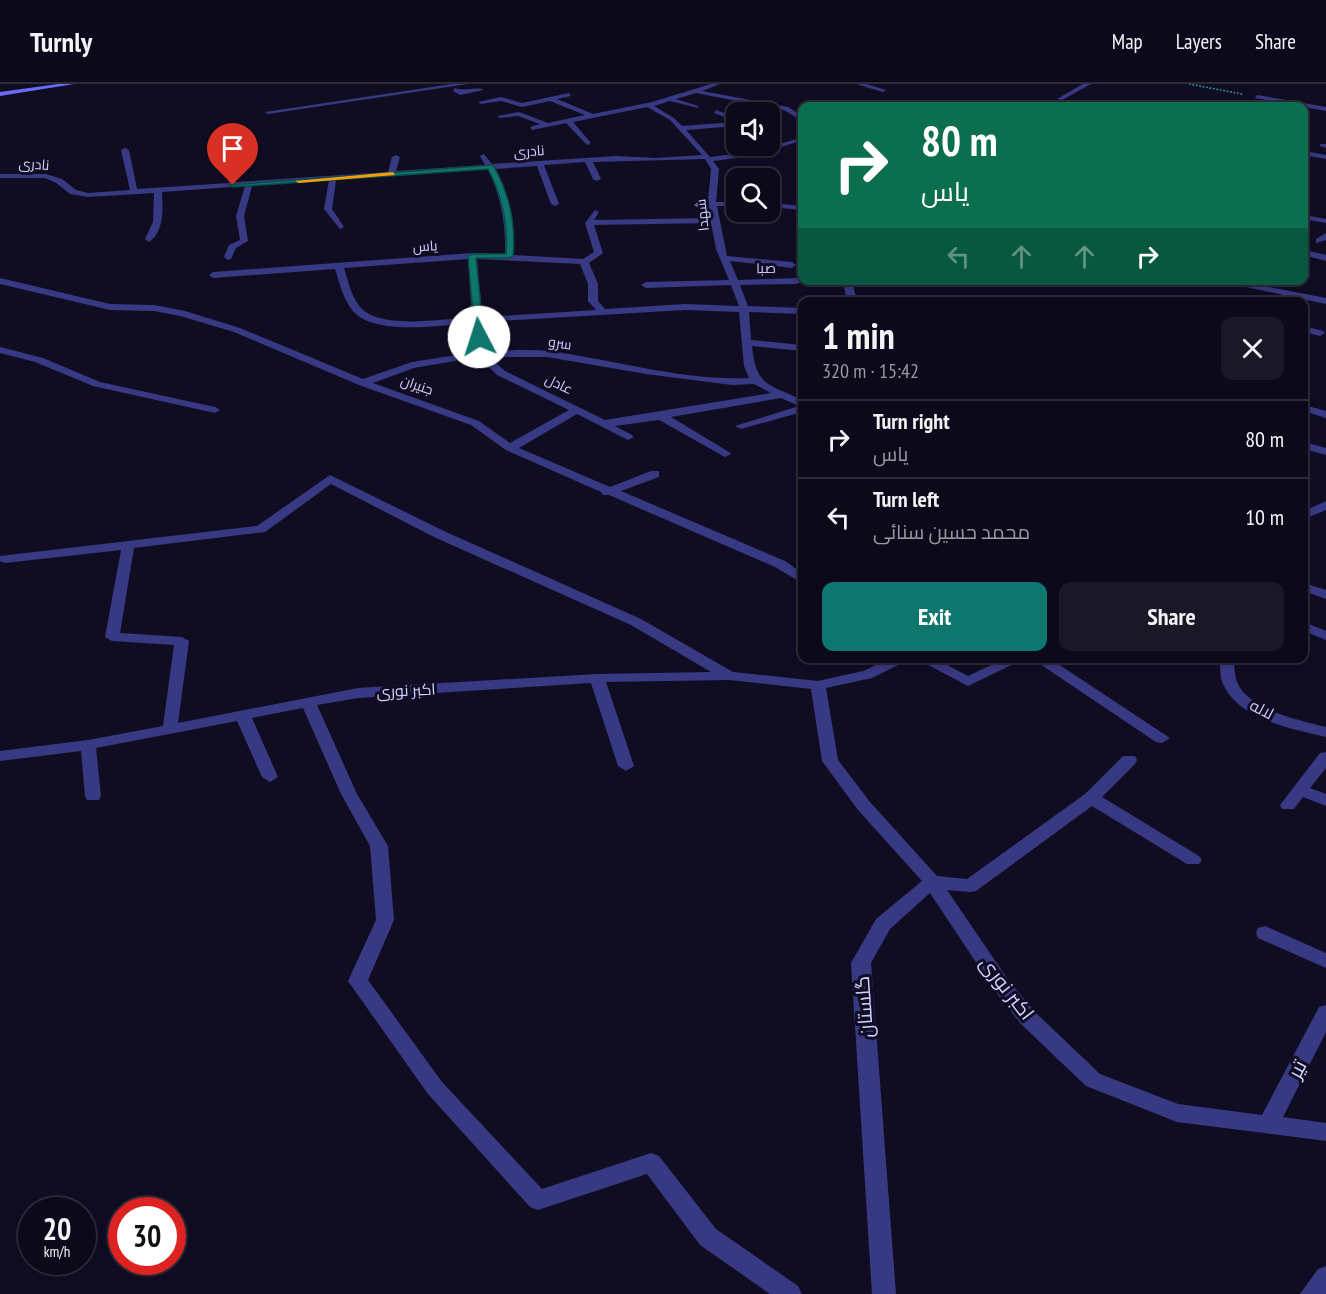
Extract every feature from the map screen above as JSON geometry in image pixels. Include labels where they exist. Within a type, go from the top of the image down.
[{"type":"main road","points":[[0,89],[37,84]]},
{"type":"main road","points":[[0,94],[71,84]]},
{"type":"street","points":[[423,84],[434,89]]},
{"type":"street","points":[[268,112],[465,84]]},
{"type":"street","points":[[532,128],[648,105],[714,84]]},
{"type":"street","points":[[859,84],[883,90]]},
{"type":"street","points":[[1060,99],[1088,84]]},
{"type":"street","points":[[446,87],[460,93],[481,90]]},
{"type":"street","points":[[696,91],[786,108],[798,116]]},
{"type":"street","points":[[1257,97],[1278,93]]},
{"type":"street","points":[[537,95],[595,117]]},
{"type":"street","points":[[481,102],[501,99],[522,105],[569,95]]},
{"type":"street","points":[[1257,97],[1285,102]]},
{"type":"street","points":[[670,99],[696,108]]},
{"type":"street","name":"شهدا","points":[[648,105],[672,119],[715,169],[713,204],[716,220],[724,258],[744,308],[749,366],[756,381]]},
{"type":"street","points":[[1308,106],[1324,109]]},
{"type":"street","points":[[1312,114],[1324,109]]},
{"type":"street","points":[[716,112],[726,116]]},
{"type":"street","points":[[500,116],[519,114],[547,125]]},
{"type":"street","points":[[568,122],[587,143]]},
{"type":"street","points":[[680,128],[726,125]]},
{"type":"street","name":"نادری","points":[[0,177],[43,176],[58,180],[70,193],[88,195],[391,174],[410,176],[588,160],[707,158],[752,154],[797,141]]},
{"type":"street","points":[[125,150],[134,192]]},
{"type":"street","points":[[1308,154],[1326,158]]},
{"type":"street","points":[[484,156],[503,191],[511,238],[509,256]]},
{"type":"street","points":[[391,174],[396,157]]},
{"type":"street","points":[[227,158],[233,185]]},
{"type":"street","points":[[588,160],[597,179]]},
{"type":"street","points":[[540,163],[555,204]]},
{"type":"street","points":[[333,178],[328,209],[340,227]]},
{"type":"street","points":[[228,257],[232,247],[244,241],[240,216],[249,184]]},
{"type":"street","points":[[150,239],[155,231],[159,212],[158,190]]},
{"type":"street","points":[[713,204],[726,204]]},
{"type":"street","points":[[780,206],[798,208]]},
{"type":"street","points":[[595,212],[589,223],[599,253],[584,262],[593,284],[593,301],[603,312]]},
{"type":"street","points":[[1308,218],[1323,221],[1326,212]]},
{"type":"street","points":[[589,223],[716,220]]},
{"type":"street","points":[[1308,254],[1326,258]]},
{"type":"street","points":[[472,256],[480,354]]},
{"type":"street","name":"یاس","points":[[213,275],[472,256],[509,256],[584,262]]},
{"type":"street","points":[[724,258],[792,265]]},
{"type":"street","points":[[339,266],[351,303],[371,320],[409,324],[685,307],[798,311]]},
{"type":"street","name":"صبا","points":[[646,285],[797,281]]},
{"type":"street","name":"جنیران","points":[[0,282],[110,307],[154,308],[182,313],[237,330],[363,382],[475,423],[510,448],[607,492],[770,560],[798,577]]},
{"type":"street","points":[[1243,285],[1306,297]]},
{"type":"street","points":[[1308,297],[1326,301]]},
{"type":"street","points":[[1308,330],[1320,333]]},
{"type":"street","points":[[746,342],[798,348]]},
{"type":"street","points":[[0,350],[39,360],[97,384],[215,410]]},
{"type":"street","name":"سرو","points":[[363,382],[412,365],[480,354],[547,354],[646,371],[732,381],[756,381]]},
{"type":"street","name":"عادل","points":[[480,354],[501,374],[628,437]]},
{"type":"street","points":[[756,381],[798,402]]},
{"type":"street","points":[[603,424],[783,394]]},
{"type":"street","points":[[1308,409],[1326,415]]},
{"type":"street","points":[[510,448],[577,410]]},
{"type":"street","points":[[741,426],[798,410]]},
{"type":"street","points":[[661,416],[724,454]]},
{"type":"street","points":[[1308,446],[1326,452]]},
{"type":"street","points":[[607,492],[655,474]]},
{"type":"street","points":[[5,559],[261,529],[330,479],[439,534],[636,622],[729,676]]},
{"type":"street","points":[[1308,513],[1326,506]]},
{"type":"street","points":[[128,545],[112,637],[182,641],[170,728]]},
{"type":"street","points":[[1308,588],[1326,595]]},
{"type":"street","points":[[1308,628],[1326,636]]},
{"type":"street","name":"اکبر نوری","points":[[0,756],[88,745],[358,693],[597,678],[729,676],[818,685],[867,675],[894,663]]},
{"type":"street","points":[[932,663],[968,682],[1008,663]]},
{"type":"street","points":[[1046,663],[1162,738]]},
{"type":"street","name":"لاله","points":[[1227,663],[1229,683],[1234,692],[1253,706],[1296,726],[1326,732]]},
{"type":"street","points":[[597,678],[626,766]]},
{"type":"street","name":"اکبر نوری","points":[[818,685],[830,761],[864,806],[932,882],[1002,986],[1028,1018],[1093,1080],[1177,1113],[1326,1132]]},
{"type":"street","points":[[308,702],[348,794],[379,846],[385,920],[358,981],[435,1088],[538,1200],[651,1163],[708,1237],[790,1294]]},
{"type":"street","points":[[242,714],[270,777]]},
{"type":"street","points":[[88,745],[93,796]]},
{"type":"street","points":[[1288,805],[1326,757]]},
{"type":"street","points":[[932,882],[970,886],[1091,798],[1129,760]]},
{"type":"street","points":[[1299,790],[1326,800]]},
{"type":"street","points":[[1091,798],[1193,860]]},
{"type":"street","name":"گلستان","points":[[884,1294],[861,963],[883,924],[932,882]]},
{"type":"street","points":[[1265,933],[1326,962]]},
{"type":"street","name":"تیر","points":[[1268,1125],[1326,1013]]},
{"type":"street","points":[[1312,1294],[1326,1277]]},
{"type":"path","points":[[1190,84],[1257,97]]},
{"type":"slow traffic","points":[[299,181],[393,174]]},
{"type":"route","points":[[233,185],[491,167],[503,191],[511,238],[509,256],[472,256],[479,337]]}]
